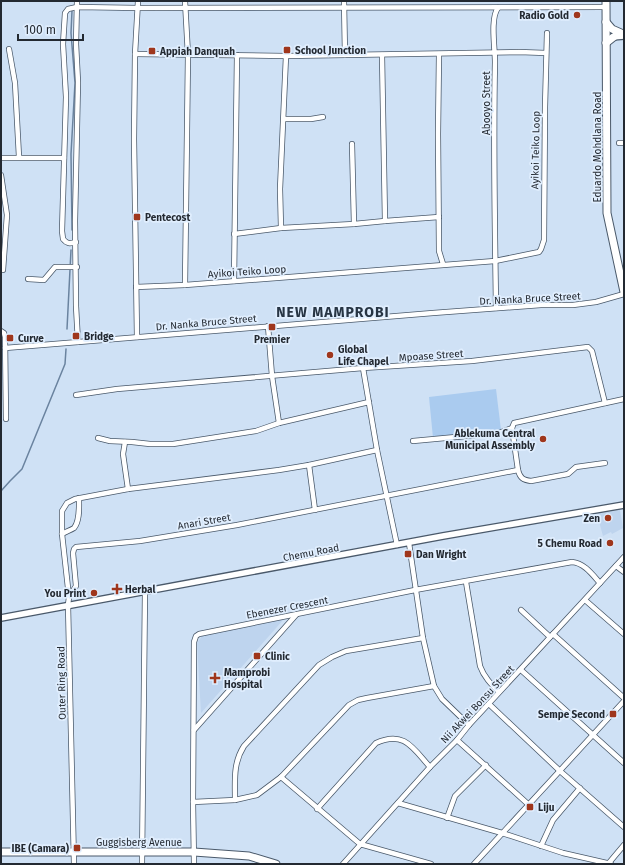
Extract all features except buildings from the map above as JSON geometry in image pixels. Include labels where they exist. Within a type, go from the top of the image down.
[{"type":"main road","name":"Eduardo Mohdlana Road","points":[[606,4],[607,213],[624,293]]},
{"type":"main road","points":[[606,22],[612,29],[621,35]]},
{"type":"main road","points":[[606,37],[621,35]]},
{"type":"main road","name":"Guggisberg Avenue","points":[[1,852],[194,852],[248,856],[276,864]]},
{"type":"street","points":[[77,1],[76,44],[78,75],[76,306],[78,342]]},
{"type":"street","points":[[137,337],[134,139],[135,54],[138,1]]},
{"type":"street","points":[[185,1],[188,55],[185,285]]},
{"type":"street","points":[[344,1],[345,55]]},
{"type":"street","points":[[76,242],[69,244],[63,240],[62,236],[66,97],[63,39],[66,10],[78,7],[498,8],[606,4]]},
{"type":"street","name":"Abooyo Street","points":[[496,308],[494,18],[495,11],[498,8]]},
{"type":"street","points":[[135,54],[286,56],[546,53],[548,32]]},
{"type":"street","points":[[606,37],[621,35]]},
{"type":"street","points":[[9,49],[15,83],[19,157]]},
{"type":"street","name":"Ayikoi Teiko Loop","points":[[136,287],[185,285],[495,261],[539,252],[544,240],[546,53]]},
{"type":"street","points":[[439,54],[439,251],[444,264]]},
{"type":"street","points":[[234,281],[236,55]]},
{"type":"street","points":[[382,55],[385,221]]},
{"type":"street","points":[[281,228],[280,189],[286,56]]},
{"type":"street","points":[[284,119],[311,119],[323,117]]},
{"type":"street","points":[[352,144],[354,224]]},
{"type":"street","points":[[1,158],[64,158]]},
{"type":"street","points":[[1,175],[7,215],[3,270]]},
{"type":"street","points":[[234,234],[281,228],[439,217]]},
{"type":"street","points":[[28,279],[44,280],[55,267],[77,267]]},
{"type":"street","name":"Dr. Nanka Bruce Street","points":[[5,348],[496,308],[582,304],[624,293]]},
{"type":"street","points":[[268,326],[272,376],[279,423]]},
{"type":"street","points":[[1,331],[4,333],[5,348],[6,419]]},
{"type":"street","name":"Mpoase Street","points":[[76,395],[117,389],[363,368],[472,361],[588,347],[592,351],[605,403]]},
{"type":"street","points":[[363,368],[377,450],[396,545]]},
{"type":"street","points":[[605,463],[576,467],[568,474],[530,481],[526,480],[520,477],[518,470],[512,428],[514,423],[561,414],[624,399]]},
{"type":"street","points":[[98,438],[110,441],[173,444],[256,431],[279,423],[369,402]]},
{"type":"street","points":[[413,442],[499,433],[512,428]]},
{"type":"street","points":[[124,442],[123,454],[128,489]]},
{"type":"street","points":[[62,534],[74,527],[76,523],[79,498],[128,489],[309,465],[377,450]]},
{"type":"street","points":[[309,465],[315,510]]},
{"type":"street","name":"Anari Street","points":[[69,597],[76,586],[73,553],[76,547],[149,540],[237,525],[518,470]]},
{"type":"street","name":"Outer Ring Road","points":[[74,864],[69,597],[62,534],[62,511],[67,503],[79,498]]},
{"type":"street","name":"Chemu Road","points":[[1,618],[396,545],[624,505]]},
{"type":"street","points":[[409,543],[423,638],[434,686],[442,699],[469,724]]},
{"type":"street","name":"Nii Akwei Bonsu Street","points":[[343,864],[430,767],[457,740],[469,724],[521,670],[624,557]]},
{"type":"street","name":"Ebenezer Crescent","points":[[194,864],[194,642],[196,636],[203,632],[297,615],[415,590],[572,562],[582,565],[600,583]]},
{"type":"street","points":[[616,566],[624,572]]},
{"type":"street","points":[[466,582],[480,666],[486,680],[499,692]]},
{"type":"street","points":[[142,864],[145,591]]},
{"type":"street","points":[[585,600],[624,634]]},
{"type":"street","points":[[474,864],[624,700],[552,635],[521,610]]},
{"type":"street","points":[[194,730],[297,615]]},
{"type":"street","points":[[235,800],[235,764],[238,754],[319,665],[332,656],[346,651],[423,638]]},
{"type":"street","points":[[521,670],[624,763]]},
{"type":"street","points":[[193,802],[235,800],[257,795],[281,776],[349,705],[366,698],[434,686]]},
{"type":"street","points":[[489,704],[560,771],[624,827]]},
{"type":"street","points":[[317,809],[376,743],[384,739],[400,739],[407,742],[430,767]]},
{"type":"street","points":[[457,740],[529,805]]},
{"type":"street","points":[[447,818],[455,796],[486,765]]},
{"type":"street","points":[[281,776],[317,809],[360,844],[431,864]]},
{"type":"street","points":[[541,846],[553,820],[580,788]]},
{"type":"street","points":[[398,803],[502,833],[564,853],[609,864],[624,845]]},
{"type":"shaded area","points":[[496,389],[501,430],[433,438],[429,397]]},
{"type":"shaded area","points":[[620,510],[623,528],[612,534],[611,532],[603,536],[597,514]]},
{"type":"shaded area","name":"Mamprobi Hospital","points":[[284,619],[201,713],[197,643],[202,636]]},
{"type":"waterway","points":[[72,11],[71,33],[75,83],[71,154],[72,230]]},
{"type":"waterway","points":[[67,329],[71,250]]},
{"type":"waterway","points":[[1,491],[22,469],[65,364],[66,349]]},
{"type":"place","name":"Radio Gold","points":[[577,15]]},
{"type":"place","name":"School Junction","points":[[287,50]]},
{"type":"place","name":"Appiah Danquah","points":[[152,51]]},
{"type":"place","name":"Pentecost","points":[[137,217]]},
{"type":"place","name":"Premier","points":[[272,327]]},
{"type":"place","name":"Bridge","points":[[76,336]]},
{"type":"place","name":"Curve","points":[[10,338]]},
{"type":"place","name":"Global Life Chapel","points":[[330,355]]},
{"type":"place","name":"Ablekuma Central Municipal Assembly","points":[[543,439]]},
{"type":"place","name":"Zen","points":[[608,518]]},
{"type":"place","name":"5 Chemu Road","points":[[610,543]]},
{"type":"place","name":"Dan Wright","points":[[408,554]]},
{"type":"place","name":"Herbal","points":[[117,589]]},
{"type":"place","name":"You Print","points":[[94,593]]},
{"type":"place","name":"Clinic","points":[[257,656]]},
{"type":"place","name":"Mamprobi Hospital","points":[[215,678]]},
{"type":"place","name":"Sempe Second","points":[[613,714]]},
{"type":"place","name":"Liju","points":[[530,807]]},
{"type":"place","name":"IBE (Camara)","points":[[77,848]]},
{"type":"district","name":"NEW MAMPROBI","points":[[333,312]]}]
